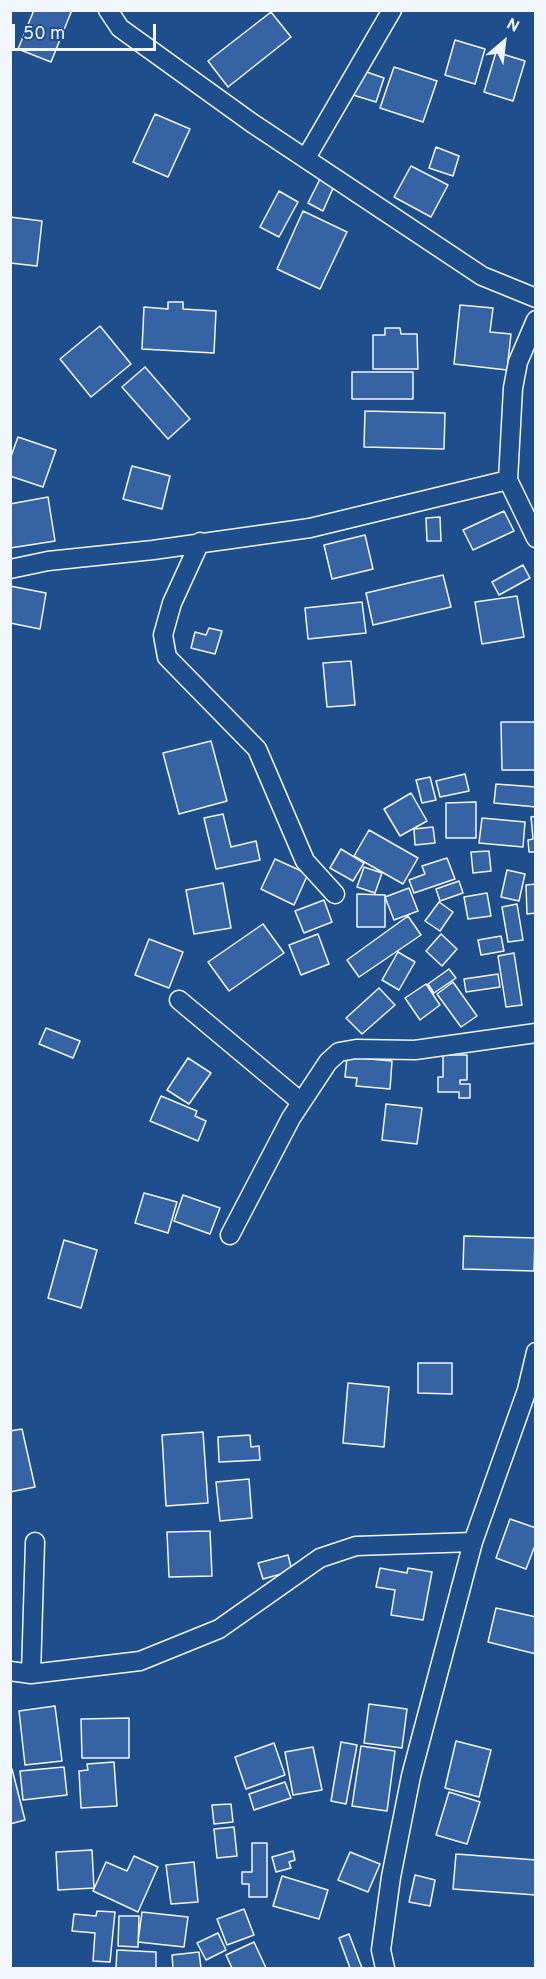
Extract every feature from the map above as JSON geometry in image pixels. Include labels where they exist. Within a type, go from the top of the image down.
[{"type":"street","points":[[108,10],[120,28],[306,158],[482,276],[536,298]]},
{"type":"street","points":[[306,158],[392,10]]},
{"type":"street","points":[[536,320],[518,362],[513,388],[508,480],[536,538]]},
{"type":"street","points":[[10,569],[48,561],[153,550],[310,528],[508,480]]},
{"type":"street","points":[[200,542],[172,603],[163,635],[167,657],[257,749],[305,861],[335,894]]},
{"type":"street","points":[[179,1000],[301,1102]]},
{"type":"street","points":[[230,1235],[301,1102],[328,1062],[339,1052],[356,1049],[415,1050],[536,1033]]},
{"type":"street","points":[[385,1968],[381,1950],[391,1877],[409,1787],[473,1542],[527,1390],[536,1352]]},
{"type":"street","points":[[31,1674],[35,1542]]},
{"type":"street","points":[[10,1671],[31,1674],[140,1660],[219,1629],[320,1558],[356,1546],[473,1542]]},
{"type":"building","points":[[34,10],[72,10],[51,62],[18,49]]},
{"type":"building","points":[[271,12],[291,37],[228,87],[208,61]]},
{"type":"building","points":[[455,40],[485,49],[475,84],[445,75]]},
{"type":"building","points":[[496,52],[525,61],[513,101],[484,92]]},
{"type":"building","points":[[394,67],[437,81],[423,122],[380,108]]},
{"type":"building","points":[[361,70],[384,78],[376,102],[353,95]]},
{"type":"building","points":[[155,114],[190,129],[168,177],[133,162]]},
{"type":"building","points":[[436,147],[459,156],[453,176],[429,168]]},
{"type":"building","points":[[411,166],[448,185],[431,217],[394,197]]},
{"type":"building","points":[[320,179],[334,186],[323,211],[308,203]]},
{"type":"building","points":[[279,191],[298,202],[279,237],[260,227]]},
{"type":"building","points":[[303,211],[347,232],[320,289],[277,269]]},
{"type":"building","points":[[10,217],[42,221],[37,266],[10,263]]},
{"type":"building","points":[[168,302],[183,302],[183,309],[216,311],[214,353],[142,349],[144,307],[168,309]]},
{"type":"building","points":[[460,305],[493,308],[490,332],[511,334],[507,370],[454,364]]},
{"type":"building","points":[[100,326],[131,364],[91,397],[60,359]]},
{"type":"building","points":[[385,328],[400,328],[401,334],[417,334],[418,369],[373,369],[373,335],[385,335]]},
{"type":"building","points":[[145,367],[190,419],[168,439],[122,387]]},
{"type":"building","points":[[352,372],[413,372],[413,399],[352,399]]},
{"type":"building","points":[[365,411],[445,413],[444,449],[364,447]]},
{"type":"building","points":[[18,437],[56,450],[43,487],[10,476],[10,459]]},
{"type":"building","points":[[132,466],[170,476],[162,509],[123,499]]},
{"type":"building","points":[[48,497],[55,541],[10,548],[10,504]]},
{"type":"building","points":[[504,511],[514,531],[473,550],[463,530]]},
{"type":"building","points":[[440,517],[441,541],[427,541],[426,518]]},
{"type":"building","points":[[365,535],[373,569],[332,579],[324,545]]},
{"type":"building","points":[[523,565],[530,578],[499,595],[492,582]]},
{"type":"building","points":[[443,575],[451,607],[373,625],[366,593]]},
{"type":"building","points":[[10,586],[46,593],[40,629],[10,623]]},
{"type":"building","points":[[517,596],[524,637],[482,644],[475,602]]},
{"type":"building","points":[[362,602],[366,633],[308,639],[305,608]]},
{"type":"building","points":[[209,628],[222,631],[215,654],[191,648],[195,632],[206,635]]},
{"type":"building","points":[[351,661],[355,705],[327,707],[323,663]]},
{"type":"building","points":[[501,722],[536,722],[536,770],[502,770]]},
{"type":"building","points":[[211,741],[227,801],[179,814],[163,753]]},
{"type":"building","points":[[465,774],[469,791],[440,797],[436,781]]},
{"type":"building","points":[[430,777],[436,800],[422,803],[416,780]]},
{"type":"building","points":[[496,784],[536,787],[536,807],[494,803]]},
{"type":"building","points":[[411,793],[427,821],[400,836],[384,809]]},
{"type":"building","points":[[476,802],[476,838],[446,838],[446,803]]},
{"type":"building","points":[[223,814],[231,847],[256,841],[260,860],[216,869],[204,818]]},
{"type":"building","points":[[536,816],[536,861],[535,852],[529,852],[528,840],[533,839],[531,817]]},
{"type":"building","points":[[482,818],[525,822],[523,847],[479,843]]},
{"type":"building","points":[[433,827],[435,843],[415,845],[414,829]]},
{"type":"building","points":[[369,830],[418,858],[403,884],[354,856]]},
{"type":"building","points":[[341,849],[364,863],[353,881],[330,868]]},
{"type":"building","points":[[489,851],[491,871],[473,873],[471,852]]},
{"type":"building","points":[[447,858],[455,879],[414,893],[409,880],[425,874],[422,866]]},
{"type":"building","points":[[275,859],[308,874],[294,905],[261,889]]},
{"type":"building","points":[[364,867],[382,873],[375,893],[357,887]]},
{"type":"building","points":[[507,870],[525,874],[519,901],[501,897]]},
{"type":"building","points":[[459,881],[463,893],[440,901],[436,889]]},
{"type":"building","points":[[223,883],[231,928],[194,934],[186,890]]},
{"type":"building","points":[[536,884],[536,913],[527,914],[526,885]]},
{"type":"building","points":[[409,888],[418,911],[394,920],[385,897]]},
{"type":"building","points":[[487,893],[491,916],[468,919],[464,897]]},
{"type":"building","points":[[357,894],[385,895],[385,927],[357,927]]},
{"type":"building","points":[[324,900],[332,922],[304,933],[295,911]]},
{"type":"building","points":[[439,902],[453,912],[440,931],[425,921]]},
{"type":"building","points":[[517,904],[523,940],[508,942],[502,907]]},
{"type":"building","points":[[408,916],[421,935],[359,977],[347,960]]},
{"type":"building","points":[[263,924],[284,953],[229,991],[208,962]]},
{"type":"building","points":[[318,934],[329,964],[301,975],[289,945]]},
{"type":"building","points":[[441,934],[457,949],[442,966],[426,951]]},
{"type":"building","points":[[501,936],[504,951],[481,955],[478,940]]},
{"type":"building","points":[[149,939],[183,952],[169,988],[135,975]]},
{"type":"building","points":[[398,952],[415,962],[399,990],[382,980]]},
{"type":"building","points":[[514,953],[522,1005],[506,1007],[498,956]]},
{"type":"building","points":[[449,969],[456,978],[434,993],[428,984]]},
{"type":"building","points":[[498,974],[500,987],[466,992],[464,979]]},
{"type":"building","points":[[453,982],[477,1016],[461,1027],[437,994]]},
{"type":"building","points":[[426,984],[440,1005],[420,1020],[405,998]]},
{"type":"building","points":[[379,988],[395,1005],[362,1034],[346,1018]]},
{"type":"building","points":[[46,1028],[80,1041],[73,1058],[39,1044]]},
{"type":"building","points":[[443,1055],[467,1055],[467,1080],[460,1080],[460,1084],[470,1084],[470,1098],[459,1098],[459,1092],[438,1092],[438,1077],[443,1077]]},
{"type":"building","points":[[347,1057],[392,1061],[390,1089],[356,1086],[357,1078],[345,1077]]},
{"type":"building","points":[[188,1058],[211,1073],[189,1104],[167,1090]]},
{"type":"building","points":[[161,1096],[197,1111],[195,1116],[206,1121],[198,1141],[150,1121]]},
{"type":"building","points":[[386,1104],[422,1108],[417,1144],[382,1140]]},
{"type":"building","points":[[144,1193],[177,1202],[168,1233],[135,1223]]},
{"type":"building","points":[[183,1195],[220,1208],[210,1234],[174,1221]]},
{"type":"building","points":[[464,1236],[535,1238],[534,1271],[463,1269]]},
{"type":"building","points":[[64,1240],[97,1250],[81,1308],[48,1298]]},
{"type":"building","points":[[418,1363],[452,1363],[452,1394],[418,1393]]},
{"type":"building","points":[[348,1383],[389,1387],[384,1447],[343,1443]]},
{"type":"building","points":[[22,1429],[35,1487],[10,1492],[10,1431]]},
{"type":"building","points":[[203,1432],[208,1503],[166,1506],[162,1435]]},
{"type":"building","points":[[250,1435],[251,1447],[259,1446],[260,1460],[219,1462],[218,1437]]},
{"type":"building","points":[[249,1479],[252,1518],[220,1521],[216,1482]]},
{"type":"building","points":[[510,1519],[536,1528],[536,1543],[526,1569],[496,1558]]},
{"type":"building","points":[[210,1531],[212,1576],[169,1577],[167,1532]]},
{"type":"building","points":[[288,1555],[292,1571],[263,1579],[258,1563]]},
{"type":"building","points":[[380,1568],[407,1573],[408,1568],[432,1572],[423,1620],[391,1615],[395,1590],[376,1587]]},
{"type":"building","points":[[496,1608],[536,1617],[536,1654],[488,1642]]},
{"type":"building","points":[[369,1704],[407,1709],[402,1748],[364,1743]]},
{"type":"building","points":[[55,1706],[62,1761],[25,1765],[19,1711]]},
{"type":"building","points":[[129,1718],[129,1758],[82,1758],[81,1719]]},
{"type":"building","points":[[456,1741],[491,1750],[479,1797],[445,1788]]},
{"type":"building","points":[[341,1742],[357,1745],[346,1804],[331,1801]]},
{"type":"building","points":[[274,1743],[285,1775],[246,1789],[235,1757]]},
{"type":"building","points":[[361,1746],[395,1751],[387,1811],[352,1806]]},
{"type":"building","points":[[313,1747],[322,1790],[293,1795],[285,1752]]},
{"type":"building","points":[[114,1762],[117,1806],[81,1808],[79,1771],[88,1770],[87,1764]]},
{"type":"building","points":[[64,1767],[67,1795],[23,1800],[20,1771]]},
{"type":"building","points":[[12,1769],[25,1820],[10,1824],[10,1770]]},
{"type":"building","points":[[285,1782],[291,1798],[254,1810],[249,1794]]},
{"type":"building","points":[[449,1792],[480,1802],[467,1844],[436,1835]]},
{"type":"building","points":[[231,1804],[233,1822],[214,1824],[212,1805]]},
{"type":"building","points":[[234,1827],[237,1856],[217,1858],[214,1829]]},
{"type":"building","points":[[252,1843],[267,1843],[267,1897],[249,1897],[249,1884],[242,1884],[242,1872],[252,1872]]},
{"type":"building","points":[[92,1850],[94,1888],[58,1890],[56,1852]]},
{"type":"building","points":[[293,1851],[295,1860],[289,1862],[291,1868],[276,1872],[272,1857]]},
{"type":"building","points":[[350,1852],[380,1864],[368,1892],[338,1880]]},
{"type":"building","points":[[456,1854],[536,1860],[536,1895],[453,1889]]},
{"type":"building","points":[[134,1856],[158,1867],[138,1912],[93,1891],[106,1862],[127,1871]]},
{"type":"building","points":[[194,1862],[198,1902],[171,1904],[166,1865]]},
{"type":"building","points":[[415,1875],[435,1880],[430,1906],[409,1902]]},
{"type":"building","points":[[282,1876],[328,1890],[319,1919],[273,1906]]},
{"type":"building","points":[[244,1909],[254,1935],[227,1945],[217,1919]]},
{"type":"building","points":[[97,1911],[115,1912],[110,1962],[93,1961],[95,1933],[72,1931],[74,1914],[96,1916]]},
{"type":"building","points":[[142,1912],[188,1917],[184,1947],[138,1942]]},
{"type":"building","points":[[119,1916],[139,1916],[138,1947],[118,1946]]},
{"type":"building","points":[[218,1933],[226,1950],[206,1960],[197,1943]]},
{"type":"building","points":[[349,1934],[362,1968],[350,1968],[339,1938]]},
{"type":"building","points":[[254,1942],[266,1968],[232,1968],[226,1955]]},
{"type":"building","points":[[117,1950],[156,1952],[156,1968],[116,1968]]},
{"type":"building","points":[[199,1952],[201,1968],[173,1968],[172,1955]]}]
